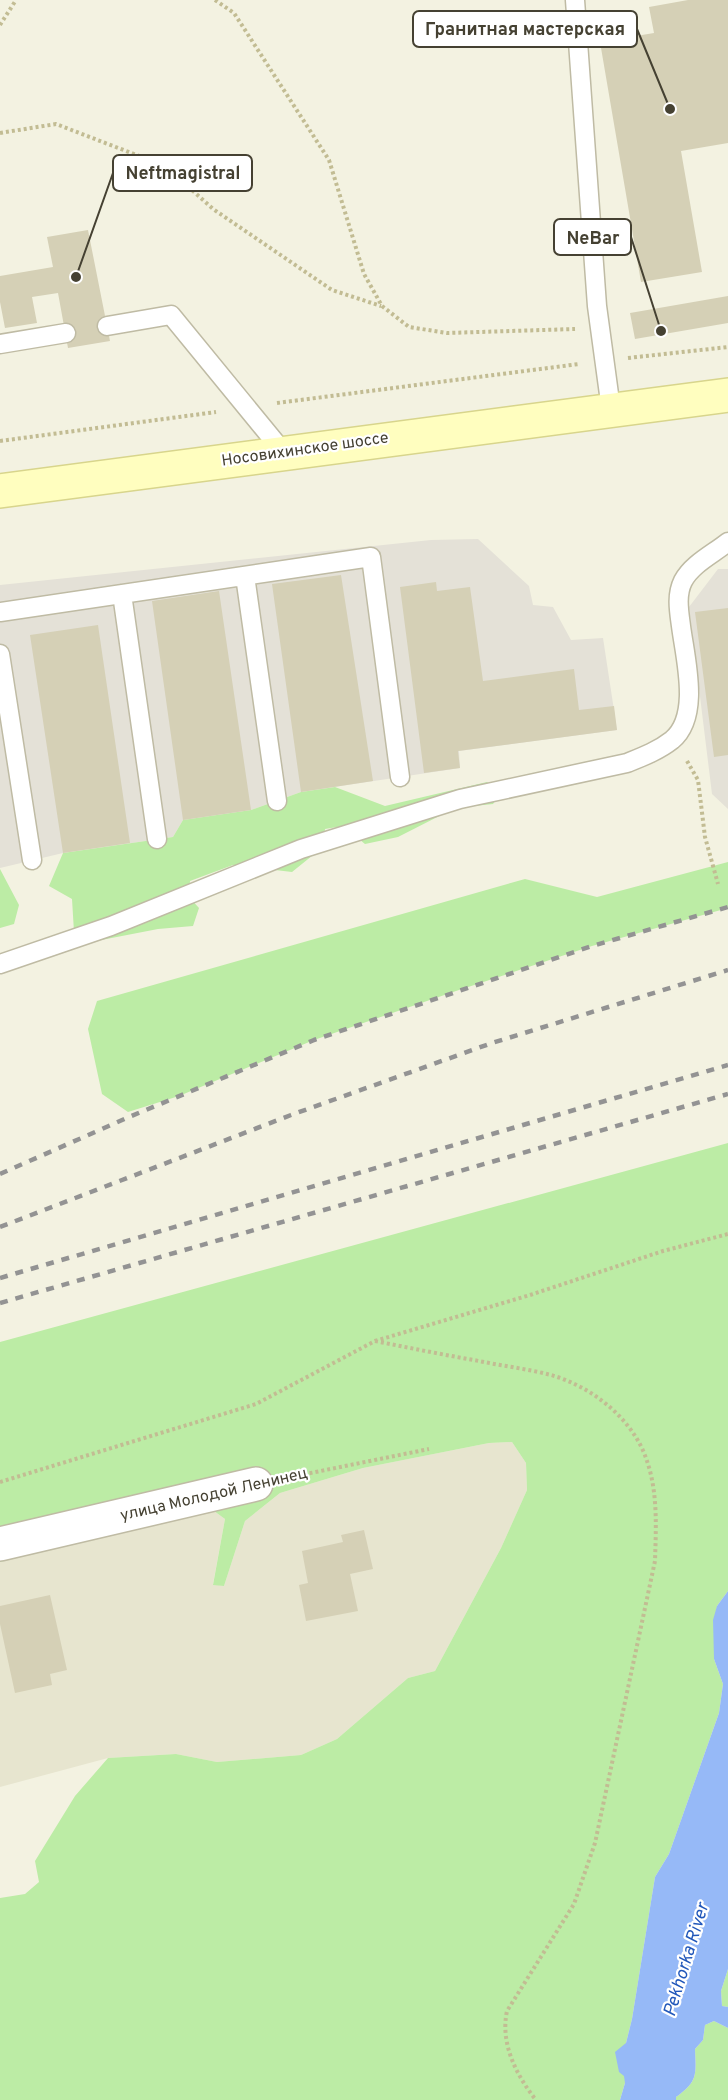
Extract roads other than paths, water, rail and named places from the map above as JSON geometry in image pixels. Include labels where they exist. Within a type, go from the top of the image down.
[{"type":"main road","name":"Носовихинское шоссе","points":[[0,491],[728,395]]},
{"type":"street","name":"улица Молодой Ленинец","points":[[0,1544],[256,1484]]},
{"type":"lane","points":[[575,0],[599,328],[611,409]]},
{"type":"lane","points":[[107,326],[171,315],[284,453]]},
{"type":"lane","points":[[0,344],[66,333]]},
{"type":"lane","points":[[0,964],[111,926],[301,849],[460,799],[627,763],[652,753],[674,739],[686,718],[689,690],[678,611],[682,582],[690,571],[728,542]]},
{"type":"lane","points":[[0,612],[371,557],[400,777]]},
{"type":"lane","points":[[245,576],[277,801]]},
{"type":"lane","points":[[122,594],[157,839]]},
{"type":"lane","points":[[0,654],[32,860]]},
{"type":"water","name":"Pekhorka River","points":[[728,1591],[728,1969],[721,1991],[722,2006],[728,2007],[728,2028],[714,2021],[705,2025],[703,2040],[695,2049],[694,2077],[692,2082],[676,2097],[676,2100],[620,2100],[625,2083],[624,2076],[619,2072],[615,2052],[626,2043],[632,2019],[655,1877],[669,1854],[719,1713],[723,1684],[714,1659],[713,1620],[717,1606]]},
{"type":"railway","points":[[0,1174],[314,1040],[592,946],[728,907]]},
{"type":"railway","points":[[0,1227],[291,1115],[492,1043],[728,970]]},
{"type":"railway","points":[[0,1278],[728,1065]]},
{"type":"railway","points":[[0,1303],[728,1094]]},
{"type":"place","name":"Гранитная мастерская","points":[[670,109]]},
{"type":"place","name":"Neftmagistral","points":[[76,277]]},
{"type":"place","name":"NeBar","points":[[661,331]]}]
